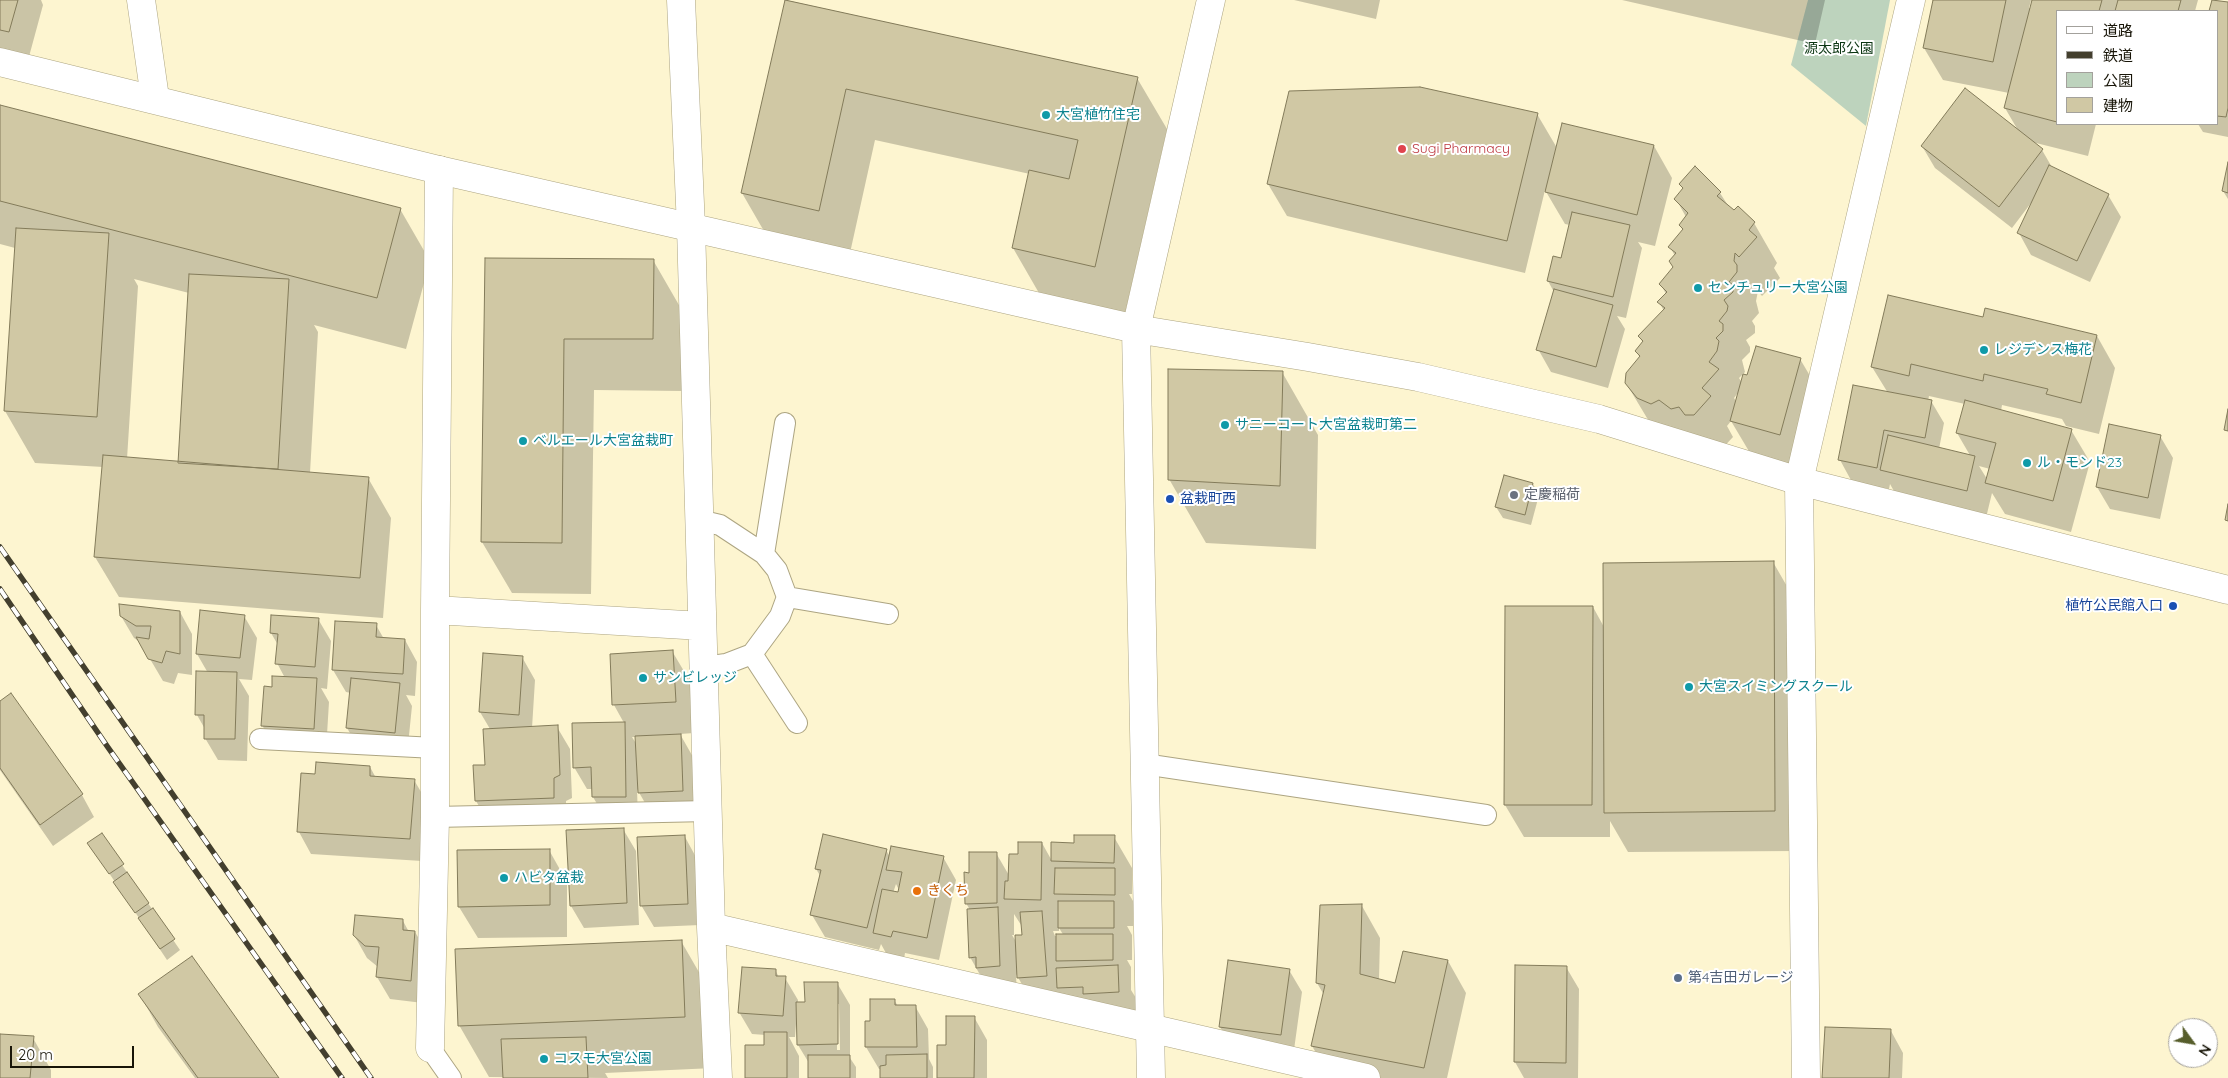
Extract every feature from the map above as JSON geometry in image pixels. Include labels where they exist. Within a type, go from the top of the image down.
[{"type":"street","points":[[141,0],[155,98]]},
{"type":"street","points":[[681,0],[691,227],[711,927],[718,1078]]},
{"type":"street","points":[[1151,1078],[1136,329],[1211,0]]},
{"type":"street","points":[[1806,1078],[1799,481],[1911,0]]},
{"type":"street","points":[[0,62],[155,98],[439,170],[1136,329],[1308,357],[1418,378],[1599,419],[1799,481],[2228,590]]},
{"type":"street","points":[[430,1048],[435,817],[434,610],[439,170]]},
{"type":"street","points":[[434,610],[702,626]]},
{"type":"street","points":[[711,927],[1366,1078]]},
{"type":"lane","points":[[764,554],[785,423]]},
{"type":"lane","points":[[699,520],[720,525],[764,554],[777,570],[787,596],[780,616],[752,654],[726,664],[704,667]]},
{"type":"lane","points":[[787,596],[888,614]]},
{"type":"lane","points":[[752,654],[797,722]]},
{"type":"lane","points":[[260,739],[435,748]]},
{"type":"lane","points":[[1144,764],[1486,815]]},
{"type":"lane","points":[[435,817],[708,811]]},
{"type":"lane","points":[[430,1048],[451,1078]]},
{"type":"green space","name":"源太郎公園","points":[[1808,0],[1890,0],[1866,126],[1791,65]]},
{"type":"building","points":[[0,0],[18,0],[9,32],[0,30]]},
{"type":"building","name":"大宮植竹住宅","points":[[785,0],[1138,77],[1095,267],[1012,248],[1029,170],[1069,179],[1078,140],[846,89],[819,211],[741,193]]},
{"type":"building","points":[[1933,0],[2006,0],[1993,62],[1923,48]]},
{"type":"building","points":[[2032,0],[2102,0],[2099,10],[2056,10],[2056,122],[2004,108]]},
{"type":"building","points":[[2118,0],[2181,0],[2178,10],[2115,10]]},
{"type":"building","points":[[2212,0],[2228,2],[2228,108],[2226,117],[2218,116],[2218,10],[2209,10]]},
{"type":"building","name":"Sugi Pharmacy","points":[[1420,87],[1538,113],[1507,241],[1267,184],[1289,91]]},
{"type":"building","points":[[1965,88],[2043,149],[1999,207],[1921,146]]},
{"type":"building","points":[[0,105],[401,208],[377,298],[0,201]]},
{"type":"building","points":[[1562,123],[1654,145],[1637,215],[1545,192]]},
{"type":"building","points":[[2228,162],[2228,193],[2222,191]]},
{"type":"building","points":[[2049,165],[2109,194],[2077,261],[2017,233]]},
{"type":"building","name":"センチュリー大宮公園","points":[[1695,166],[1721,192],[1717,196],[1734,210],[1738,206],[1755,222],[1749,230],[1757,237],[1739,257],[1735,253],[1734,261],[1737,265],[1737,272],[1729,282],[1733,285],[1733,292],[1724,300],[1728,306],[1727,311],[1719,321],[1723,324],[1723,331],[1716,338],[1719,341],[1717,351],[1709,362],[1719,369],[1702,388],[1711,396],[1694,415],[1685,415],[1679,407],[1671,409],[1659,400],[1651,404],[1637,398],[1625,383],[1626,373],[1640,356],[1635,351],[1643,341],[1638,336],[1665,308],[1657,302],[1667,292],[1659,284],[1673,267],[1669,261],[1676,253],[1668,247],[1683,229],[1679,225],[1688,213],[1674,199],[1683,188],[1679,184]]},
{"type":"building","points":[[1572,212],[1630,225],[1613,297],[1547,281],[1553,256],[1561,258]]},
{"type":"building","points":[[16,228],[109,233],[97,417],[4,411]]},
{"type":"building","name":"ベルエール大宮盆栽町","points":[[485,258],[654,259],[653,339],[564,339],[562,543],[481,542]]},
{"type":"building","points":[[189,274],[289,279],[278,469],[178,463]]},
{"type":"building","points":[[1554,289],[1613,305],[1596,367],[1536,350]]},
{"type":"building","name":"レジデンス梅花","points":[[1888,295],[1983,317],[1985,308],[2097,335],[2081,403],[2046,394],[2048,389],[1984,374],[1983,381],[1911,364],[1909,376],[1871,367]]},
{"type":"building","points":[[1756,346],[1801,358],[1780,435],[1730,421],[1743,374],[1747,375]]},
{"type":"building","name":"サニーコート大宮盆栽町第二","points":[[1168,369],[1283,371],[1280,486],[1168,480]]},
{"type":"building","points":[[1853,385],[1932,400],[1925,438],[1884,430],[1877,468],[1838,460]]},
{"type":"building","name":"ル・モンド23","points":[[1965,400],[2072,429],[2053,501],[1985,483],[1996,443],[1956,433]]},
{"type":"building","points":[[2228,409],[2228,431],[2224,430]]},
{"type":"building","points":[[2109,424],[2161,435],[2148,498],[2096,487]]},
{"type":"building","points":[[1888,435],[1975,456],[1967,491],[1880,470]]},
{"type":"building","points":[[103,455],[369,477],[360,578],[94,557]]},
{"type":"building","name":"定慶稲荷","points":[[1504,475],[1533,483],[1525,515],[1495,507]]},
{"type":"building","points":[[2228,504],[2228,521],[2225,520]]},
{"type":"building","name":"大宮スイミングスクール","points":[[1774,561],[1775,811],[1604,813],[1603,563]]},
{"type":"building","points":[[119,604],[180,611],[180,654],[166,651],[162,663],[148,659],[136,637],[149,639],[151,626],[136,626],[120,616]]},
{"type":"building","points":[[1505,606],[1593,606],[1592,805],[1504,805]]},
{"type":"building","points":[[200,610],[245,615],[240,658],[196,654]]},
{"type":"building","points":[[271,615],[319,618],[315,667],[275,664],[278,634],[270,633]]},
{"type":"building","points":[[335,621],[377,623],[376,637],[405,639],[403,674],[332,670]]},
{"type":"building","name":"サンビレッジ","points":[[673,650],[676,702],[612,705],[610,654]]},
{"type":"building","points":[[483,653],[523,656],[519,715],[479,712]]},
{"type":"building","points":[[196,671],[237,672],[235,739],[204,739],[204,715],[195,715]]},
{"type":"building","points":[[272,676],[317,678],[314,729],[261,726],[264,686],[272,687]]},
{"type":"building","points":[[351,678],[400,683],[395,733],[346,728]]},
{"type":"building","points":[[11,693],[83,794],[40,825],[0,768],[0,701]]},
{"type":"building","points":[[625,722],[626,797],[592,797],[591,767],[573,768],[572,723]]},
{"type":"building","points":[[558,725],[560,775],[554,778],[554,798],[475,801],[473,765],[485,765],[483,729]]},
{"type":"building","points":[[681,734],[683,791],[638,793],[635,736]]},
{"type":"building","points":[[316,762],[370,766],[370,776],[415,779],[410,839],[297,832],[301,773],[315,774]]},
{"type":"building","points":[[624,828],[627,903],[570,906],[566,830]]},
{"type":"building","points":[[102,833],[124,864],[109,874],[87,843]]},
{"type":"building","points":[[823,834],[887,849],[867,928],[810,915],[821,870],[815,869]]},
{"type":"building","points":[[685,835],[688,904],[640,906],[637,837]]},
{"type":"building","points":[[1074,835],[1115,835],[1114,863],[1051,861],[1051,842],[1074,843]]},
{"type":"building","points":[[1018,842],[1042,842],[1041,900],[1004,899],[1005,881],[1008,881],[1009,854],[1018,854]]},
{"type":"building","name":"きくち","points":[[891,846],[944,856],[927,938],[893,931],[891,937],[873,933],[882,889],[898,892],[902,872],[886,870]]},
{"type":"building","name":"ハビタ盆栽","points":[[550,849],[550,905],[458,907],[457,850]]},
{"type":"building","points":[[969,852],[997,852],[997,903],[965,904],[964,872],[969,873]]},
{"type":"building","points":[[1055,868],[1115,868],[1115,895],[1054,894]]},
{"type":"building","points":[[127,872],[149,903],[135,913],[113,882]]},
{"type":"building","points":[[1058,901],[1114,901],[1114,928],[1058,928]]},
{"type":"building","points":[[1362,904],[1360,974],[1395,983],[1403,951],[1448,960],[1424,1068],[1311,1046],[1325,985],[1316,983],[1320,905]]},
{"type":"building","points":[[998,907],[1000,966],[976,968],[976,957],[969,958],[967,909]]},
{"type":"building","points":[[153,908],[175,939],[160,949],[138,918]]},
{"type":"building","points":[[1042,911],[1047,976],[1017,978],[1015,935],[1022,935],[1020,912]]},
{"type":"building","points":[[355,915],[403,919],[403,930],[415,931],[411,981],[376,977],[379,947],[365,946],[353,935]]},
{"type":"building","points":[[1056,934],[1113,934],[1113,960],[1056,961]]},
{"type":"building","points":[[682,940],[685,1017],[458,1026],[455,949]]},
{"type":"building","points":[[192,956],[279,1078],[198,1078],[138,994]]},
{"type":"building","points":[[1228,960],[1290,969],[1281,1035],[1219,1027]]},
{"type":"building","points":[[1118,965],[1119,992],[1083,994],[1083,987],[1057,988],[1056,968]]},
{"type":"building","points":[[1515,965],[1567,966],[1566,1063],[1514,1062]]},
{"type":"building","points":[[742,967],[776,969],[776,976],[786,976],[783,1016],[738,1013]]},
{"type":"building","points":[[804,982],[838,982],[838,1044],[797,1045],[796,1002],[805,1002]]},
{"type":"building","points":[[870,999],[895,999],[895,1005],[916,1005],[917,1047],[865,1047],[865,1021],[870,1021]]},
{"type":"building","points":[[946,1016],[975,1016],[974,1078],[937,1078],[937,1045],[946,1045]]},
{"type":"building","points":[[1825,1027],[1891,1029],[1889,1078],[1822,1078]]},
{"type":"building","points":[[764,1032],[787,1032],[787,1078],[745,1078],[745,1045],[764,1045]]},
{"type":"building","points":[[0,1034],[34,1036],[30,1078],[0,1078]]},
{"type":"building","name":"コスモ大宮公園","points":[[586,1037],[588,1078],[503,1078],[501,1039]]},
{"type":"building","points":[[927,1054],[927,1078],[880,1078],[880,1066],[886,1065],[886,1055]]},
{"type":"building","points":[[808,1055],[850,1055],[850,1078],[808,1078]]},
{"type":"railway","points":[[0,547],[371,1078]]},
{"type":"railway","points":[[0,589],[107,746],[342,1078]]},
{"type":"place","name":"大宮植竹住宅","points":[[1046,115]]},
{"type":"place","name":"Sugi Pharmacy","points":[[1402,149]]},
{"type":"place","name":"センチュリー大宮公園","points":[[1698,288]]},
{"type":"place","name":"レジデンス梅花","points":[[1984,350]]},
{"type":"place","name":"サニーコート大宮盆栽町第二","points":[[1225,425]]},
{"type":"place","name":"ベルエール大宮盆栽町","points":[[523,441]]},
{"type":"place","name":"ル・モンド23","points":[[2027,463]]},
{"type":"place","name":"定慶稲荷","points":[[1514,495]]},
{"type":"place","name":"盆栽町西","points":[[1170,499]]},
{"type":"place","name":"植竹公民館入口","points":[[2173,606]]},
{"type":"place","name":"サンビレッジ","points":[[643,678]]},
{"type":"place","name":"大宮スイミングスクール","points":[[1689,687]]},
{"type":"place","name":"ハビタ盆栽","points":[[504,878]]},
{"type":"place","name":"きくち","points":[[917,891]]},
{"type":"place","name":"第4吉田ガレージ","points":[[1678,978]]},
{"type":"place","name":"コスモ大宮公園","points":[[544,1059]]}]
